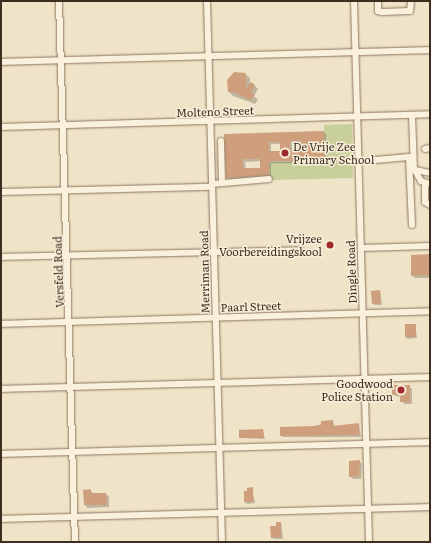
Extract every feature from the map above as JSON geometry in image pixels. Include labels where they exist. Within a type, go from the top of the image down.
[{"type":"street","name":"Versfeld Road","points":[[59,1],[70,322],[70,387],[75,542]]},
{"type":"street","name":"Merriman Road","points":[[207,1],[222,542]]},
{"type":"street","name":"Dingle Road","points":[[354,1],[369,542]]},
{"type":"street","points":[[378,1],[378,9],[382,12],[410,11],[410,1]]},
{"type":"street","points":[[1,62],[430,50]]},
{"type":"street","name":"Molteno Street","points":[[1,127],[430,114]]},
{"type":"street","points":[[412,115],[412,225]]},
{"type":"street","points":[[221,141],[222,183]]},
{"type":"street","points":[[375,160],[411,157]]},
{"type":"street","points":[[411,157],[415,170],[428,183]]},
{"type":"street","points":[[415,170],[430,174],[425,202],[430,205]]},
{"type":"street","points":[[1,192],[212,185],[270,179]]},
{"type":"street","points":[[360,248],[430,246]]},
{"type":"street","points":[[1,257],[301,250]]},
{"type":"street","name":"Paarl Street","points":[[1,324],[430,311]]},
{"type":"street","points":[[1,389],[430,377]]},
{"type":"street","points":[[1,454],[430,442]]},
{"type":"street","points":[[1,520],[430,508]]},
{"type":"green space","points":[[352,124],[353,178],[270,180],[269,162],[325,162],[324,125]]},
{"type":"building","points":[[234,72],[246,73],[246,88],[251,82],[255,85],[251,92],[255,95],[250,100],[233,92],[228,92],[227,80]]},
{"type":"building","points":[[324,131],[325,161],[269,161],[269,175],[226,178],[224,134]],"holes":[[[290,141],[302,141],[302,150],[290,151]],[[269,142],[280,142],[280,151],[269,151]],[[243,159],[260,159],[260,168],[243,168]]]},
{"type":"building","points":[[430,254],[430,275],[411,276],[411,255]]},
{"type":"building","points":[[380,290],[381,303],[372,304],[371,291]]},
{"type":"building","points":[[405,324],[416,324],[416,337],[405,337]]},
{"type":"building","name":"Goodwood Police Station","points":[[392,385],[410,385],[410,402],[400,402],[400,395],[392,395]]},
{"type":"building","points":[[333,420],[333,426],[359,423],[359,435],[280,436],[280,427],[314,426],[321,425],[321,421]]},
{"type":"building","points":[[263,429],[264,438],[239,438],[239,430]]},
{"type":"building","points":[[360,460],[359,476],[349,477],[349,461]]},
{"type":"building","points":[[253,487],[253,502],[244,502],[244,491],[247,491],[247,488]]},
{"type":"building","points":[[91,489],[91,493],[106,493],[107,505],[84,505],[83,490]]},
{"type":"building","points":[[276,522],[281,522],[281,537],[271,538],[270,526],[276,526]]},
{"type":"place","name":"De Vrije Zee Primary School","points":[[285,153]]},
{"type":"place","name":"Vrijzee Voorbereidingskool","points":[[330,245]]},
{"type":"place","name":"Goodwood Police Station","points":[[401,390]]}]
